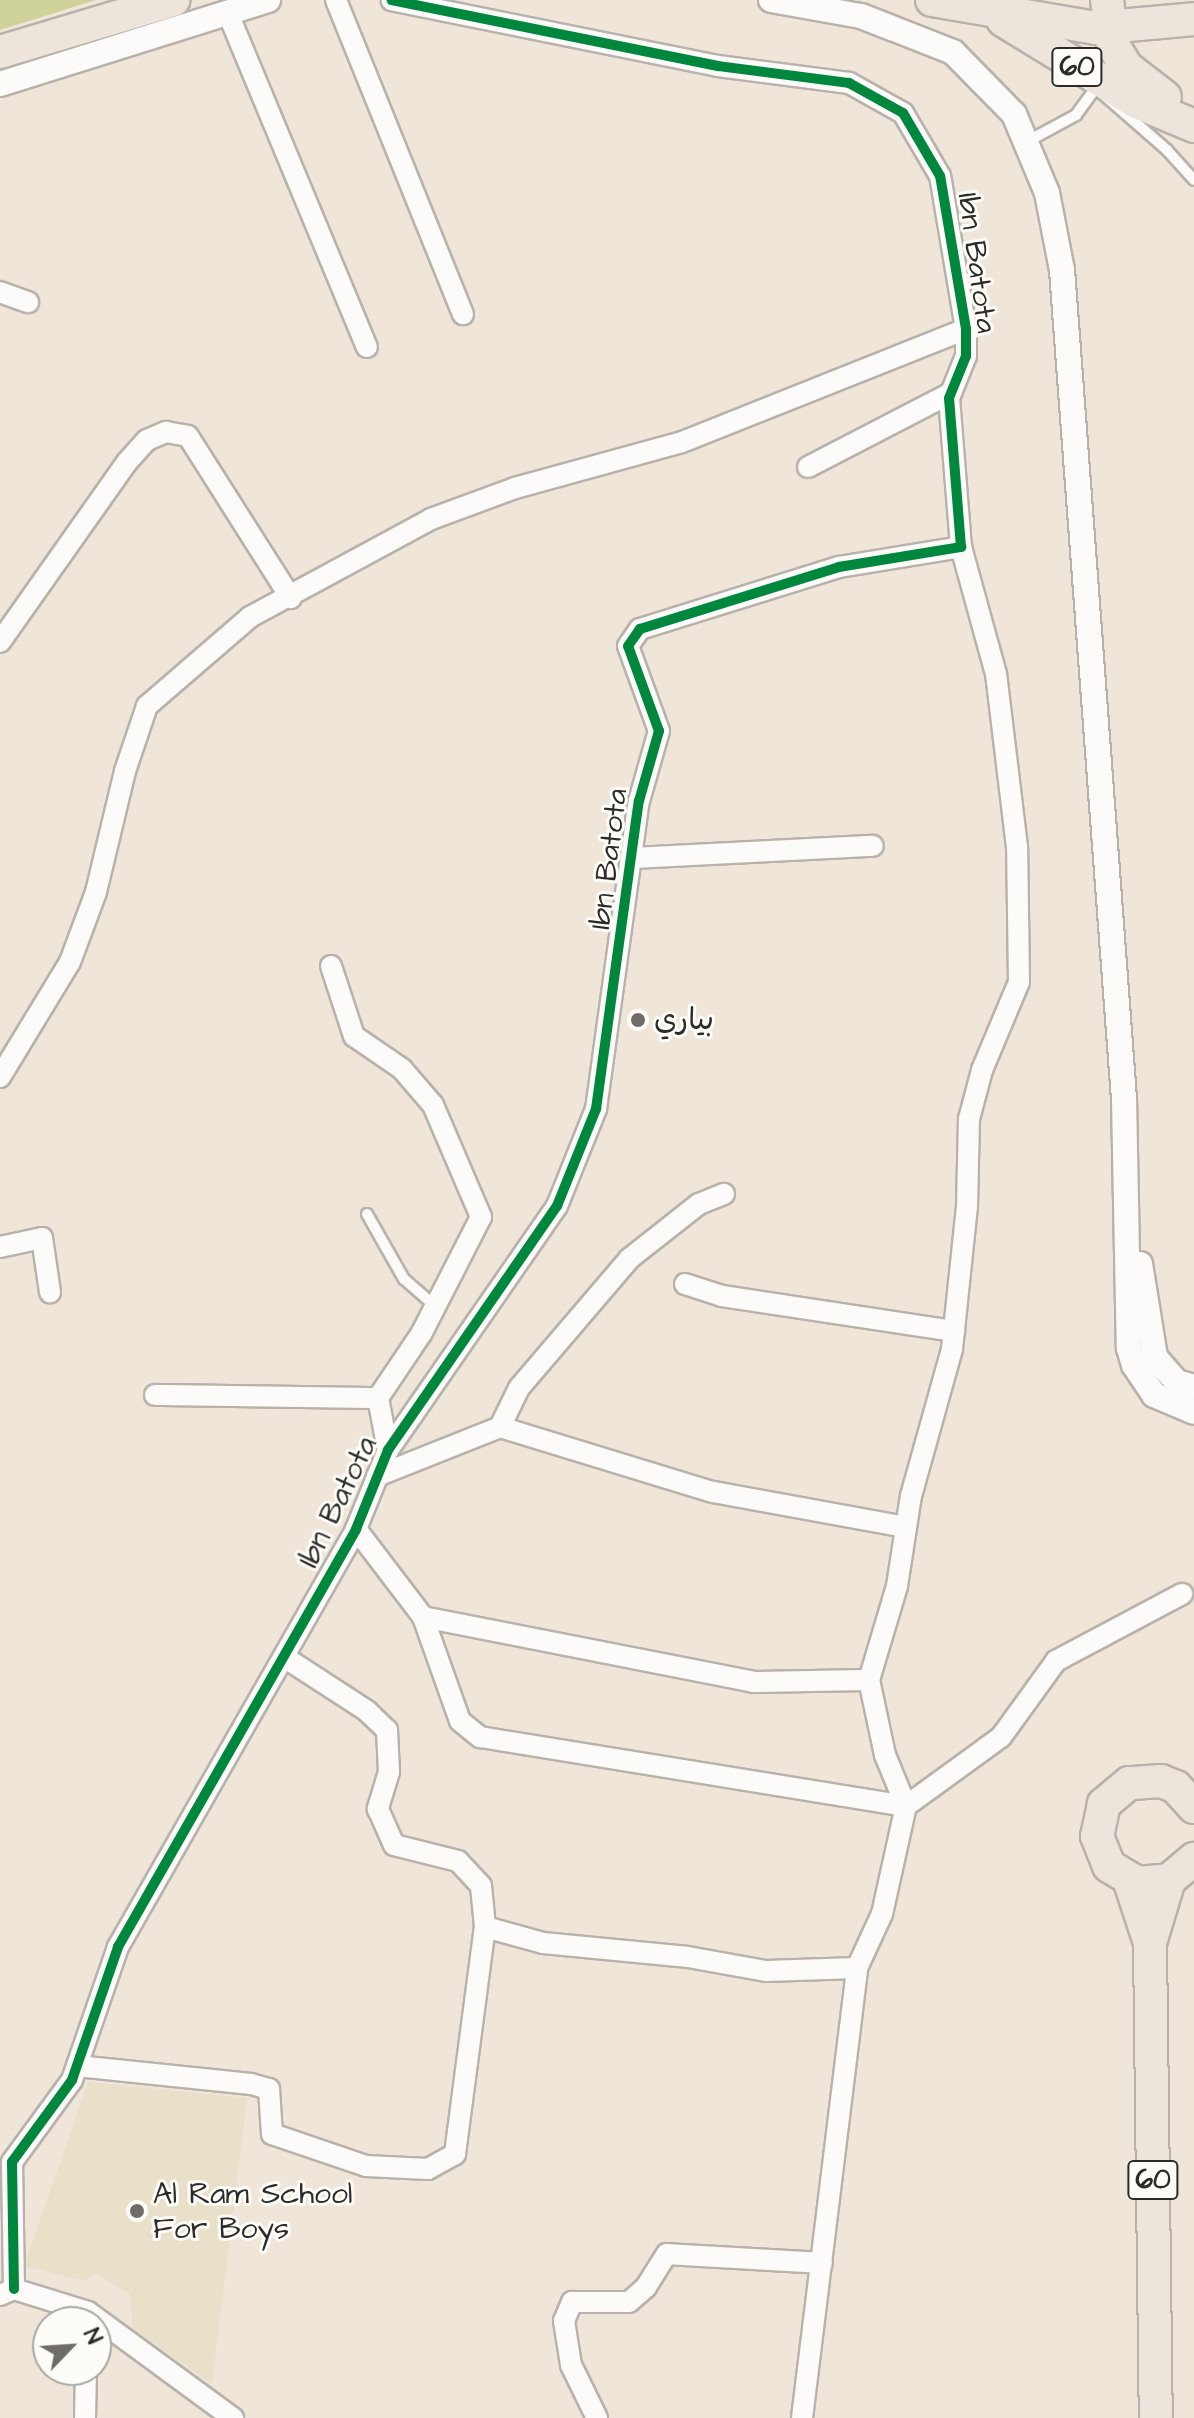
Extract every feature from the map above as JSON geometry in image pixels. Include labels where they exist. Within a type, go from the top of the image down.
[{"type":"highway","points":[[0,52],[173,0]]},
{"type":"highway","points":[[1033,17],[1063,0]]},
{"type":"highway","points":[[1187,0],[1194,17]]},
{"type":"highway","name":"60","points":[[947,2],[1033,17],[1108,14],[1194,17]]},
{"type":"highway","name":"60","points":[[947,2],[1021,29],[1100,81],[1194,126]]},
{"type":"highway","name":"60","points":[[1108,14],[1135,79],[1194,107]]},
{"type":"highway","name":"60","points":[[1156,2418],[1150,1943],[1129,1879],[1101,1852],[1097,1836],[1104,1804],[1129,1783],[1145,1779],[1176,1787],[1192,1800]]},
{"type":"highway","points":[[1129,1879],[1169,1880],[1194,1859]]},
{"type":"highway","name":"60","points":[[1150,1943],[1169,1880]]},
{"type":"street","points":[[0,84],[268,0]]},
{"type":"street","points":[[336,0],[463,314]]},
{"type":"street","name":"Ibn Batota","points":[[7,2292],[12,2162],[77,2066],[118,1947],[356,1529],[388,1450],[557,1206],[596,1109],[646,765],[659,731],[628,646],[640,629],[839,567],[961,547],[949,444],[951,393],[966,356],[966,329],[940,176],[903,113],[849,83],[718,66],[392,0]]},
{"type":"street","points":[[771,0],[861,16],[953,52],[995,90],[1028,141],[1059,234],[1128,1174],[1150,1340],[1162,1371],[1186,1384]]},
{"type":"street","points":[[227,11],[367,347]]},
{"type":"street","points":[[0,292],[28,302]]},
{"type":"street","points":[[0,1077],[70,962],[96,892],[125,771],[147,706],[250,617],[291,598],[367,549],[431,519],[515,488],[682,442],[966,329]]},
{"type":"street","points":[[808,467],[951,393]]},
{"type":"street","points":[[0,642],[127,462],[147,440],[166,432],[188,436],[291,598]]},
{"type":"street","points":[[802,2418],[857,1968],[882,1914],[906,1806],[885,1755],[869,1680],[897,1586],[906,1527],[954,1331],[967,1206],[969,1119],[982,1070],[1019,982],[1017,847],[996,674],[961,547]]},
{"type":"street","points":[[633,858],[873,846]]},
{"type":"street","points":[[331,966],[354,1036],[402,1069],[433,1105],[481,1217],[421,1334],[378,1398],[388,1450]]},
{"type":"street","points":[[1128,1174],[1129,1348],[1142,1381],[1185,1410]]},
{"type":"street","points":[[500,1427],[519,1388],[629,1259],[699,1204],[724,1194]]},
{"type":"street","points":[[0,1247],[42,1238],[50,1292]]},
{"type":"street","points":[[685,1284],[722,1296],[954,1331]]},
{"type":"street","points":[[155,1395],[378,1398]]},
{"type":"street","points":[[377,1476],[500,1427],[713,1492],[906,1527]]},
{"type":"street","points":[[356,1529],[423,1617],[460,1721],[480,1737],[906,1806],[1001,1737],[1056,1661],[1182,1594]]},
{"type":"street","points":[[423,1617],[753,1682],[869,1680]]},
{"type":"street","points":[[77,2066],[269,2089],[272,2134],[366,2166],[428,2169],[455,2154],[485,1927],[481,1886],[458,1861],[394,1845],[378,1809],[389,1772],[387,1730],[367,1711],[284,1657]]},
{"type":"street","points":[[485,1927],[543,1943],[688,1957],[766,1971],[857,1968]]},
{"type":"street","points":[[597,2418],[571,2365],[564,2321],[572,2302],[629,2302],[646,2287],[667,2254],[822,2263]]},
{"type":"street","points":[[7,2292],[52,2306]]},
{"type":"street","points":[[112,2334],[233,2418]]},
{"type":"street","points":[[85,2418],[86,2386]]},
{"type":"lane","points":[[1028,141],[1076,115],[1100,81]]},
{"type":"lane","points":[[1100,81],[1105,100],[1144,129],[1194,180]]},
{"type":"lane","points":[[367,1214],[404,1279],[434,1305]]},
{"type":"shaded area","name":"Al Ram School For Boys","points":[[88,2082],[247,2098],[212,2384],[133,2329],[130,2294],[95,2273],[83,2281],[24,2266]]},
{"type":"green space","points":[[0,0],[96,0],[0,30]]},
{"type":"cycle path","points":[[14,2289],[12,2162],[72,2080],[118,1947],[356,1529],[388,1450],[557,1206],[596,1109],[639,801],[659,731],[628,646],[640,629],[839,567],[961,547],[949,398],[966,356],[966,329],[940,176],[903,113],[849,83],[718,66],[392,0]]},
{"type":"place","name":"بياري","points":[[638,1020]]},
{"type":"place","name":"Al Ram School For Boys","points":[[137,2211]]}]
